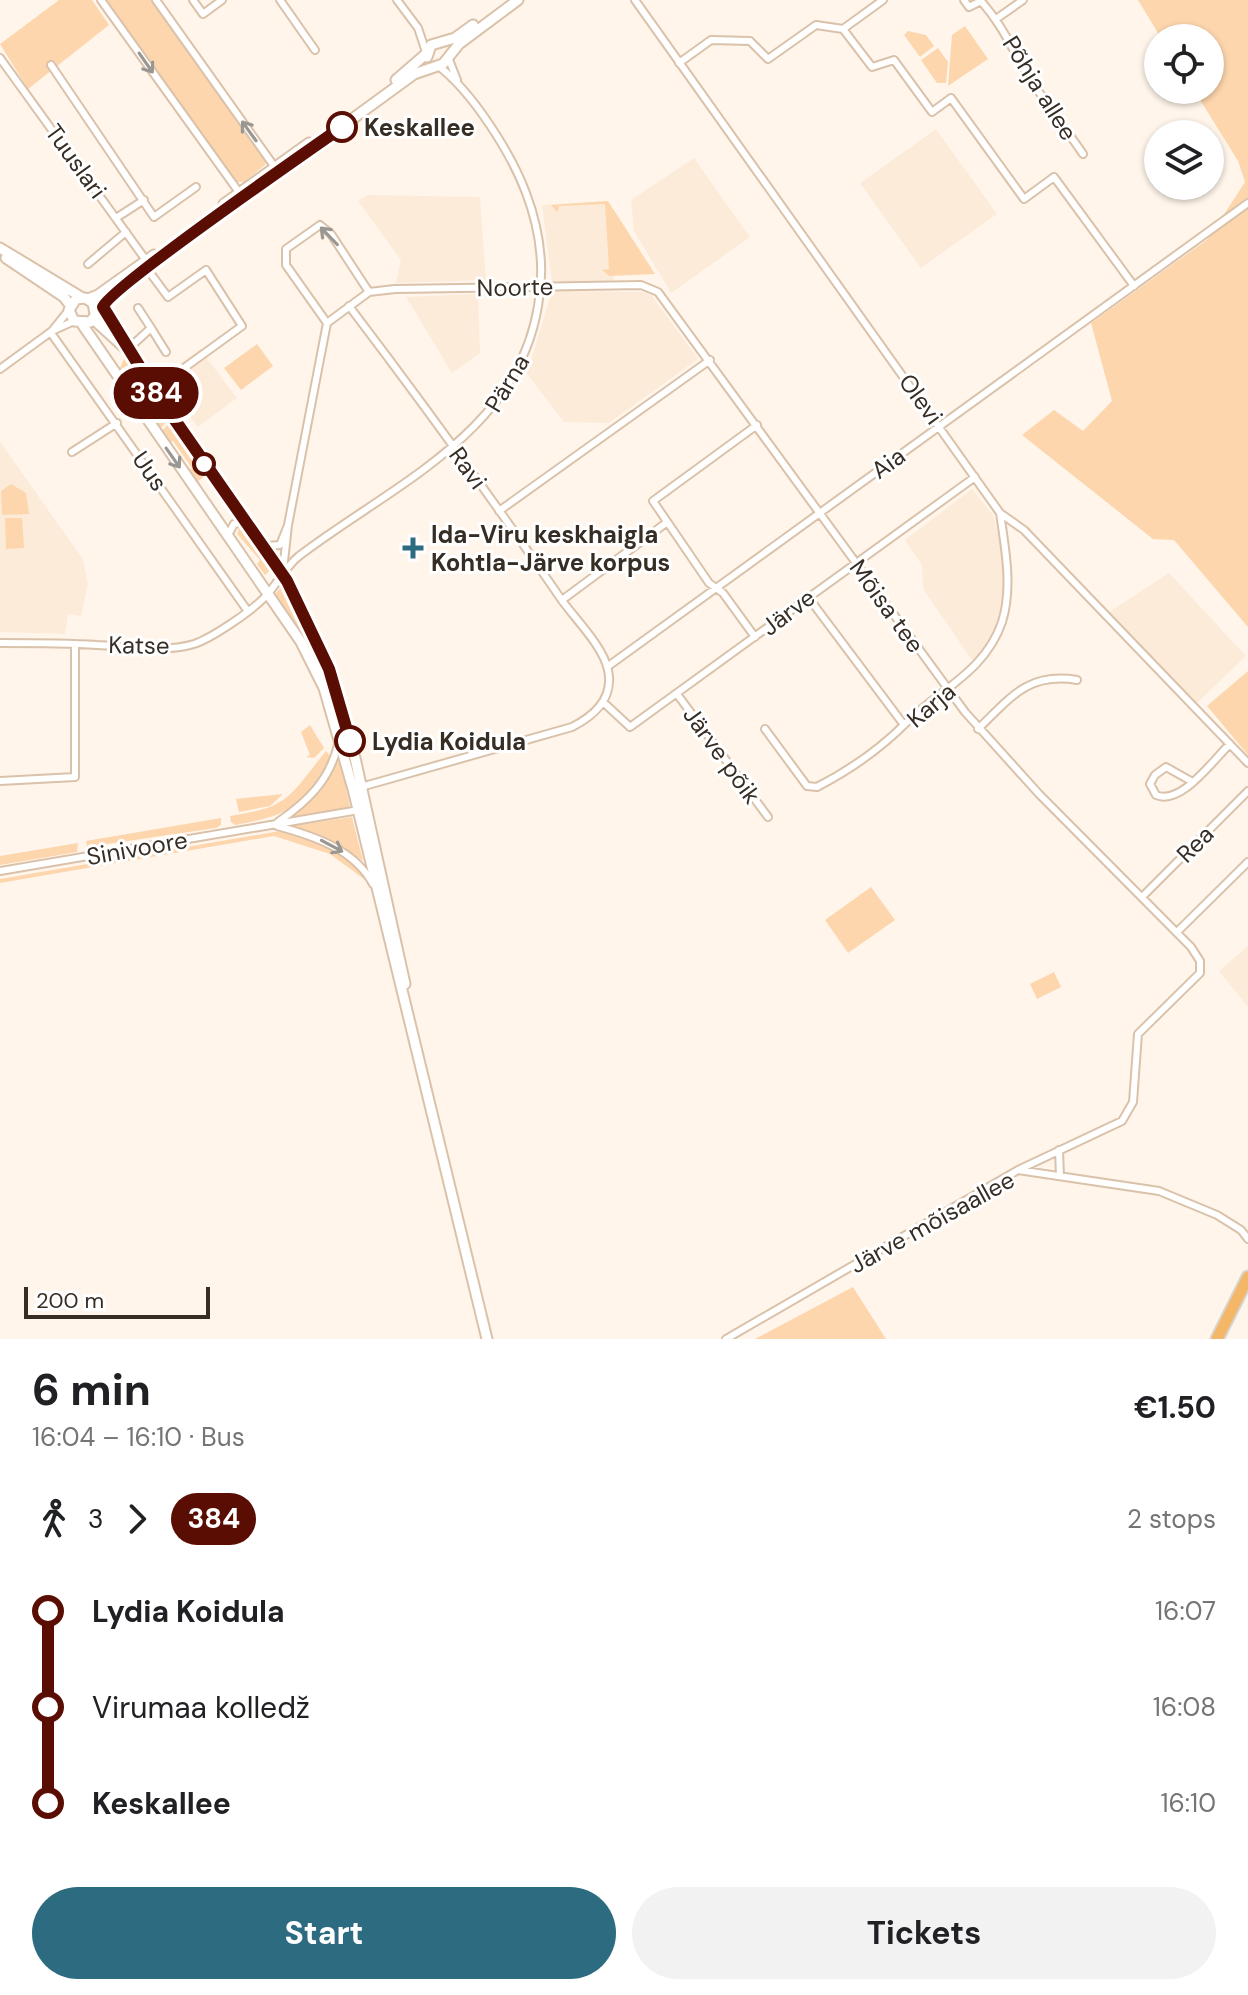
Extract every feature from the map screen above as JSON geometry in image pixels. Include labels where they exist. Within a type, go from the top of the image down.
[{"type":"highway","points":[[1217,1339],[1248,1277]]},
{"type":"main road","points":[[70,308],[84,298],[98,295],[147,264],[241,195],[274,166],[392,84],[431,45],[455,38],[508,0]]},
{"type":"main road","points":[[241,195],[414,74],[436,65],[518,0]]},
{"type":"main road","points":[[439,43],[447,49],[448,56]]},
{"type":"main road","points":[[426,53],[436,65]]},
{"type":"main road","points":[[0,250],[84,298],[95,307],[94,316]]},
{"type":"main road","points":[[0,250],[70,308],[228,537],[318,674],[358,788]]},
{"type":"main road","points":[[78,323],[94,316],[104,301],[147,264]]},
{"type":"main road","points":[[104,301],[105,315],[127,350],[282,574],[329,669],[362,810],[373,835],[417,1050]]},
{"type":"main road","points":[[94,316],[127,350]]},
{"type":"main road","points":[[362,810],[361,824],[376,889],[487,1339]]},
{"type":"street","points":[[101,0],[241,195]]},
{"type":"street","points":[[156,0],[274,166],[265,181]]},
{"type":"street","points":[[193,0],[203,14],[222,0]]},
{"type":"street","points":[[280,0],[315,50]]},
{"type":"street","points":[[397,0],[418,28],[439,43]]},
{"type":"street","name":"Olevi","points":[[635,0],[941,425],[1000,513],[1024,530],[1248,763]]},
{"type":"street","points":[[679,63],[711,40],[750,41],[768,59],[816,25],[843,29],[883,0]]},
{"type":"street","name":"Põhja allee","points":[[964,0],[969,7],[981,1],[996,19],[1013,44],[1023,68],[1083,154]]},
{"type":"street","points":[[996,19],[1023,0]]},
{"type":"street","points":[[418,28],[426,53]]},
{"type":"street","name":"Põhja allee","points":[[843,29],[872,67],[894,60],[932,112],[951,98],[1024,199],[1054,177],[1134,286]]},
{"type":"street","name":"Pärna","points":[[266,596],[298,557],[453,447],[491,412],[518,369],[533,331],[542,286],[538,237],[518,172],[458,83],[448,56]]},
{"type":"street","name":"Tuuslari","points":[[0,58],[126,232],[168,297],[206,270],[242,326],[173,376]]},
{"type":"street","points":[[51,65],[154,217],[196,187]]},
{"type":"street","name":"Pärna","points":[[436,65],[458,83]]},
{"type":"street","points":[[116,218],[144,200]]},
{"type":"street","name":"Aia","points":[[608,670],[1248,203]]},
{"type":"street","points":[[282,574],[288,525],[327,323],[369,292],[331,234],[320,225],[286,249],[286,265],[327,323]]},
{"type":"street","points":[[88,264],[126,232]]},
{"type":"street","name":"Noorte","points":[[369,292],[641,285],[658,292]]},
{"type":"street","name":"Mõisa tee","points":[[658,292],[978,729],[1197,956],[1200,973],[1138,1034],[1129,1113],[1122,1121],[1059,1150]]},
{"type":"street","name":"Ravi","points":[[349,306],[499,511],[608,670]]},
{"type":"street","points":[[52,332],[70,308]]},
{"type":"street","points":[[138,308],[166,352]]},
{"type":"street","points":[[0,369],[52,332],[78,323]]},
{"type":"street","points":[[127,350],[151,328]]},
{"type":"street","name":"Uus","points":[[52,332],[247,610]]},
{"type":"street","points":[[499,511],[710,360]]},
{"type":"street","points":[[72,452],[117,423]]},
{"type":"street","points":[[755,637],[709,583],[653,501],[757,425]]},
{"type":"street","name":"Järve","points":[[603,702],[630,727],[975,477]]},
{"type":"street","name":"Karja","points":[[765,729],[800,778],[812,788],[872,752],[948,691],[980,661],[1001,623],[1007,576],[1000,513]]},
{"type":"street","points":[[228,537],[230,527],[245,522]]},
{"type":"street","points":[[562,600],[666,523]]},
{"type":"street","points":[[255,536],[266,547],[277,547],[288,525]]},
{"type":"street","name":"Katse","points":[[0,643],[191,645],[266,596]]},
{"type":"street","points":[[808,597],[904,725]]},
{"type":"street","points":[[0,781],[75,777],[75,644]]},
{"type":"street","points":[[358,788],[566,730],[581,722],[603,702],[608,670]]},
{"type":"street","points":[[978,729],[1029,683],[1061,677],[1077,680]]},
{"type":"street","name":"Järve põik","points":[[677,694],[768,817]]},
{"type":"street","name":"Sinivoore","points":[[274,825],[316,792],[331,767],[339,741]]},
{"type":"street","points":[[1191,781],[1166,767],[1150,784],[1156,795],[1169,799],[1191,781],[1230,744]]},
{"type":"street","name":"Rea","points":[[1142,897],[1248,791]]},
{"type":"street","name":"Sinivoore","points":[[0,871],[362,810]]},
{"type":"street","name":"Sinivoore","points":[[274,825],[318,839],[342,851],[365,869],[376,889]]},
{"type":"street","points":[[1177,932],[1248,862]]},
{"type":"street","points":[[1018,1170],[1059,1150],[1060,1176]]},
{"type":"street","name":"Järve mõisaallee","points":[[726,1339],[1018,1170],[1159,1191],[1199,1206],[1245,1230]]},
{"type":"street","points":[[1245,1230],[1248,1239]]},
{"type":"shaded area","points":[[59,0],[92,0],[109,25],[28,89],[0,44]]},
{"type":"shaded area","points":[[106,0],[151,0],[265,159],[265,165],[244,182],[236,182]]},
{"type":"shaded area","points":[[1138,0],[1248,0],[1248,627],[1174,540],[1153,539],[1022,435],[1054,410],[1083,431],[1112,401],[1091,323],[1208,239],[1245,182],[1238,161],[1224,138],[1224,120],[1213,120],[1203,104],[1224,104],[1224,24],[1153,24]]},
{"type":"shaded area","points":[[965,26],[988,59],[948,86],[952,35]]},
{"type":"shaded area","points":[[908,31],[926,35],[934,46],[920,57],[904,35]]},
{"type":"shaded area","points":[[938,48],[948,62],[946,83],[937,83],[921,60]]},
{"type":"shaded area","points":[[936,129],[997,214],[921,268],[860,183]]},
{"type":"shaded area","points":[[694,158],[750,237],[671,293],[634,231],[631,200]]},
{"type":"shaded area","points":[[368,195],[480,197],[486,280],[396,283],[401,260],[358,201]]},
{"type":"shaded area","points":[[608,201],[614,281],[552,282],[542,205]]},
{"type":"shaded area","points":[[608,201],[655,274],[609,276],[602,270],[609,269],[605,204],[559,206],[557,212],[551,205]]},
{"type":"shaded area","points":[[552,291],[642,292],[652,296],[698,359],[609,423],[564,422],[527,374]]},
{"type":"shaded area","points":[[478,294],[480,353],[452,373],[406,297]]},
{"type":"shaded area","points":[[257,344],[273,366],[241,390],[224,368]]},
{"type":"shaded area","points":[[200,349],[237,398],[198,427],[161,378]]},
{"type":"shaded area","points":[[126,355],[170,418],[159,430],[118,372]]},
{"type":"shaded area","points":[[172,420],[181,434],[177,438],[190,458],[195,455],[213,479],[210,482],[205,476],[198,481],[202,487],[188,472],[192,468],[173,441],[168,443],[161,432]]},
{"type":"shaded area","points":[[0,442],[83,559],[88,584],[81,616],[68,614],[65,634],[0,632]]},
{"type":"shaded area","points":[[11,484],[26,493],[29,514],[2,515],[1,491]]},
{"type":"shaded area","points":[[972,489],[993,515],[1001,544],[1004,575],[1002,609],[990,642],[974,663],[923,589],[922,565],[905,540]]},
{"type":"shaded area","points":[[5,518],[22,518],[24,548],[6,549]]},
{"type":"shaded area","points":[[239,528],[245,528],[273,568],[265,575],[257,564],[260,560],[237,534]]},
{"type":"shaded area","points":[[1169,573],[1246,656],[1197,703],[1109,612]]},
{"type":"shaded area","points":[[284,584],[309,632],[302,635],[275,594]]},
{"type":"shaded area","points":[[1248,671],[1248,755],[1207,706]]},
{"type":"shaded area","points":[[310,725],[324,748],[314,758],[306,757],[310,755],[301,732]]},
{"type":"shaded area","points":[[326,751],[331,757],[324,774],[305,798],[267,818],[235,825],[231,822],[230,816],[266,808],[287,797]]},
{"type":"shaded area","points":[[337,762],[341,763],[350,807],[291,817],[320,792]]},
{"type":"shaded area","points":[[283,794],[270,806],[239,812],[236,799]]},
{"type":"shaded area","points":[[352,817],[363,861],[336,843],[292,826]]},
{"type":"shaded area","points":[[221,818],[221,825],[216,828],[87,847],[86,841]]},
{"type":"shaded area","points":[[280,831],[306,837],[341,854],[368,882],[330,854],[274,836],[0,883],[0,879]]},
{"type":"shaded area","points":[[78,843],[77,852],[0,865],[0,856]]},
{"type":"shaded area","points":[[871,887],[895,920],[848,953],[825,920]]},
{"type":"shaded area","points":[[1248,946],[1248,1007],[1219,971]]},
{"type":"shaded area","points":[[1054,972],[1061,987],[1037,999],[1030,984]]},
{"type":"shaded area","points":[[853,1287],[886,1339],[755,1339]]},
{"type":"bus line","name":"384","points":[[342,127],[108,297],[104,301],[103,311],[287,581],[329,669],[350,741]]},
{"type":"place","name":"Keskallee","points":[[342,127]]},
{"type":"place","name":"Ida-Viru keskhaigla Kohtla-Järve korpus","points":[[413,548]]},
{"type":"place","name":"Lydia Koidula","points":[[350,741]]}]
